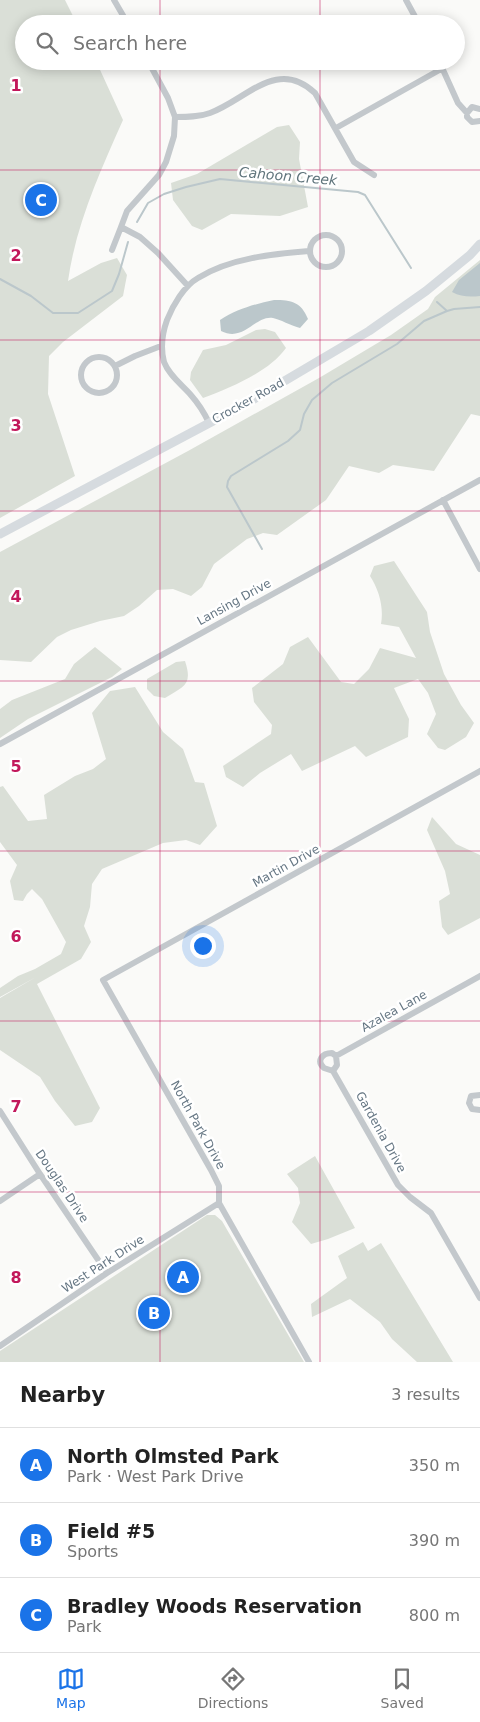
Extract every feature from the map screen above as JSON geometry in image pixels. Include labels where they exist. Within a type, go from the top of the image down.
[{"type":"main road","name":"Crocker Road","points":[[0,534],[249,402],[369,331],[426,291],[470,255],[480,244]]},
{"type":"street","points":[[114,0],[123,15]]},
{"type":"street","points":[[406,0],[414,15]]},
{"type":"street","points":[[112,250],[127,212],[159,175],[166,162],[174,136],[175,117],[168,98],[153,70]]},
{"type":"street","points":[[336,128],[431,70]]},
{"type":"street","points":[[444,70],[458,103],[467,113],[468,118],[472,122],[480,121]]},
{"type":"street","points":[[175,117],[195,117],[211,113],[265,82],[278,79],[291,80],[306,85],[315,93],[354,162],[374,175]]},
{"type":"street","points":[[467,113],[472,107],[480,109]]},
{"type":"street","points":[[121,227],[139,236],[146,242],[188,286]]},
{"type":"street","points":[[328,235],[338,240],[342,250],[336,264],[326,267],[321,267],[312,260],[309,251],[313,240],[317,237],[328,235]]},
{"type":"street","points":[[209,423],[199,404],[172,376],[164,363],[163,332],[170,312],[188,286],[198,278],[218,268],[262,255],[309,251]]},
{"type":"street","points":[[115,366],[162,346]]},
{"type":"street","points":[[100,357],[106,358],[115,366],[117,372],[115,383],[107,391],[95,392],[90,390],[82,381],[82,369],[89,360],[100,357]]},
{"type":"street","name":"Lansing Drive","points":[[0,744],[480,480]]},
{"type":"street","points":[[443,500],[480,568]]},
{"type":"street","name":"Martin Drive","points":[[103,980],[480,771]]},
{"type":"street","name":"Azalea Lane","points":[[320,1059],[328,1053],[336,1056],[480,976]]},
{"type":"street","name":"North Park Drive","points":[[103,980],[211,1170],[219,1186],[219,1203],[310,1362]]},
{"type":"street","points":[[333,1071],[337,1065],[336,1056]]},
{"type":"street","name":"Gardenia Drive","points":[[320,1059],[322,1067],[333,1071],[394,1178],[410,1197],[431,1213],[480,1298]]},
{"type":"street","points":[[480,1095],[471,1096],[469,1103],[472,1109],[480,1110]]},
{"type":"street","name":"Douglas Drive","points":[[0,1111],[107,1274]]},
{"type":"street","points":[[0,1201],[40,1174]]},
{"type":"street","name":"West Park Drive","points":[[0,1346],[107,1274],[219,1203]]},
{"type":"shaded area","points":[[0,0],[65,0],[72,15],[15,15],[15,70],[100,70],[123,120],[83,219],[68,281],[101,263],[117,258],[127,275],[123,296],[63,342],[49,356],[48,394],[75,476],[0,518]]},
{"type":"shaded area","points":[[289,125],[300,142],[299,159],[308,207],[280,216],[231,214],[202,230],[192,226],[173,200],[171,183],[197,174],[277,127]]},
{"type":"shaded area","points":[[480,260],[480,416],[471,414],[434,471],[393,465],[379,473],[349,466],[326,500],[277,535],[263,533],[247,539],[214,564],[202,587],[191,596],[173,589],[157,590],[124,616],[71,630],[57,637],[31,662],[0,660],[0,552],[188,451],[319,378],[391,335],[428,309],[435,297]]},
{"type":"shaded area","points":[[480,263],[480,296],[459,295],[452,292],[459,280]]},
{"type":"shaded area","points":[[274,300],[295,303],[302,309],[308,319],[300,328],[273,318],[267,318],[236,334],[221,331],[220,320],[226,316],[246,307]]},
{"type":"shaded area","points":[[265,329],[275,332],[286,348],[279,357],[270,365],[248,378],[203,398],[190,380],[191,372],[203,350],[226,345],[256,330]]},
{"type":"shaded area","points":[[394,561],[427,612],[430,632],[444,674],[461,705],[474,723],[466,737],[445,750],[438,748],[427,734],[436,714],[428,693],[418,679],[394,688],[409,719],[408,737],[366,757],[355,746],[302,771],[291,754],[260,773],[243,787],[226,777],[223,766],[271,734],[272,725],[254,702],[252,688],[283,664],[290,647],[308,637],[341,682],[354,684],[369,669],[380,648],[416,658],[399,627],[381,624],[382,611],[380,599],[370,576],[374,566]]},
{"type":"shaded area","points":[[95,647],[122,669],[112,677],[28,719],[0,738],[0,709],[12,700],[65,679],[74,664]]},
{"type":"shaded area","points":[[185,661],[188,675],[182,687],[165,698],[154,696],[147,689],[147,679],[176,662]]},
{"type":"shaded area","points":[[135,687],[163,732],[183,749],[195,782],[204,783],[217,826],[200,845],[186,840],[163,843],[102,869],[92,884],[90,907],[84,926],[91,942],[81,959],[37,984],[100,1108],[92,1122],[75,1126],[55,1101],[40,1077],[0,1050],[0,998],[36,977],[0,997],[0,988],[18,976],[35,969],[61,954],[66,942],[42,899],[32,889],[23,901],[14,900],[10,881],[17,865],[0,842],[0,787],[3,786],[28,821],[47,819],[44,795],[75,776],[93,769],[106,759],[92,713],[110,691]]},
{"type":"shaded area","points":[[432,817],[456,844],[480,855],[480,918],[448,935],[442,927],[439,901],[450,894],[445,871],[427,830]]},
{"type":"shaded area","points":[[315,1156],[355,1228],[311,1244],[292,1222],[300,1203],[298,1188],[287,1174]]},
{"type":"shaded area","points":[[207,1215],[215,1215],[222,1221],[304,1362],[0,1362],[0,1351]]},
{"type":"shaded area","points":[[363,1242],[368,1251],[381,1243],[453,1362],[417,1362],[392,1339],[380,1322],[350,1299],[312,1317],[311,1304],[347,1278],[338,1256]]},
{"type":"waterway","name":"Cahoon Creek","points":[[137,222],[148,203],[164,194],[220,179],[358,192],[365,195],[411,268]]},
{"type":"waterway","name":"Cahoon Creek","points":[[0,279],[31,296],[53,313],[78,313],[112,291],[128,242]]},
{"type":"waterway","name":"Cahoon Creek","points":[[437,302],[447,311],[480,307]]},
{"type":"waterway","points":[[262,549],[227,487],[231,476],[288,441],[300,430],[304,414],[312,400],[332,383],[397,344],[424,321],[447,311]]},
{"type":"place","name":"Bradley Woods Reservation","points":[[41,200]]},
{"type":"place","name":"North Olmsted Park","points":[[183,1277]]},
{"type":"place","name":"Field #5","points":[[154,1313]]}]
